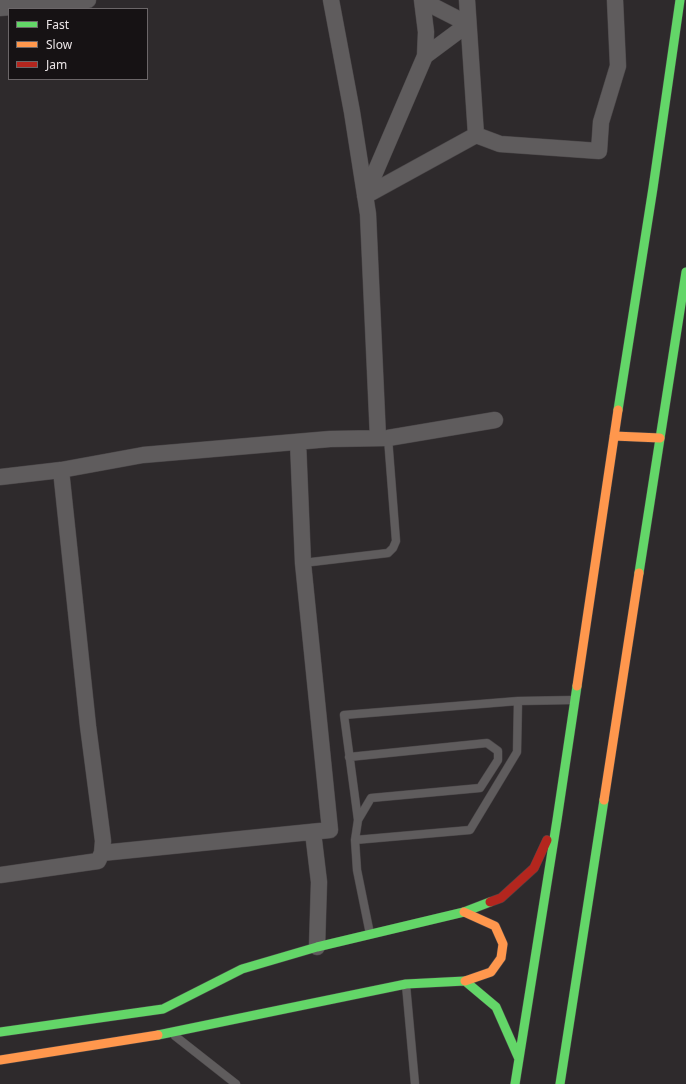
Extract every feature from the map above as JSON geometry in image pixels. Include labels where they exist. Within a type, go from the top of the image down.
[{"type":"street","points":[[0,8],[88,0]]},
{"type":"street","points":[[331,0],[352,112],[368,214],[383,438]]},
{"type":"street","points":[[365,196],[425,56],[426,32],[422,0]]},
{"type":"street","points":[[422,0],[468,24]]},
{"type":"street","points":[[467,0],[476,135]]},
{"type":"street","points":[[365,196],[476,135],[500,144],[599,151],[601,122],[618,66],[615,0]]},
{"type":"street","points":[[515,1084],[557,820],[680,0]]},
{"type":"street","points":[[425,56],[468,24]]},
{"type":"street","points":[[560,1084],[686,272]]},
{"type":"street","points":[[0,477],[61,470],[143,455],[330,439],[383,438],[495,420]]},
{"type":"street","points":[[614,436],[660,438]]},
{"type":"street","points":[[102,853],[330,830],[303,563],[298,442]]},
{"type":"street","points":[[0,875],[98,861],[102,853],[103,841],[88,726],[61,470]]},
{"type":"street","points":[[0,1032],[163,1009],[242,969],[317,947],[464,912],[501,898],[534,868],[557,820]]},
{"type":"street","points":[[313,832],[319,882],[317,947]]},
{"type":"street","points":[[0,1060],[172,1033],[406,984],[465,982],[491,972],[501,958],[503,944],[495,926],[464,912]]},
{"type":"street","points":[[465,982],[496,1007],[519,1059]]},
{"type":"lane","points":[[303,563],[388,553],[393,548],[396,541],[383,438]]},
{"type":"lane","points":[[370,934],[357,870],[355,840],[358,820],[344,715],[518,701],[575,700]]},
{"type":"lane","points":[[355,840],[470,830],[517,752],[518,701]]},
{"type":"lane","points":[[349,757],[487,743],[498,751],[498,760],[480,788],[371,798],[358,820]]},
{"type":"lane","points":[[406,984],[415,1084]]},
{"type":"lane","points":[[172,1033],[236,1084]]},
{"type":"traffic: fast","points":[[618,410],[653,188],[680,0]]},
{"type":"traffic: fast","points":[[639,573],[686,272]]},
{"type":"traffic: fast","points":[[515,1084],[577,686]]},
{"type":"traffic: fast","points":[[560,1084],[604,800]]},
{"type":"traffic: fast","points":[[0,1032],[163,1009],[242,969],[317,947],[464,912],[490,902]]},
{"type":"traffic: fast","points":[[158,1035],[406,984],[465,981],[496,1007],[519,1059]]},
{"type":"traffic: slow","points":[[577,686],[618,410]]},
{"type":"traffic: slow","points":[[614,436],[660,438]]},
{"type":"traffic: slow","points":[[604,800],[639,573]]},
{"type":"traffic: slow","points":[[464,912],[495,926],[503,944],[501,958],[491,972],[465,981]]},
{"type":"traffic: slow","points":[[0,1060],[158,1035]]},
{"type":"traffic: jam","points":[[490,902],[501,898],[534,868],[547,840]]}]
